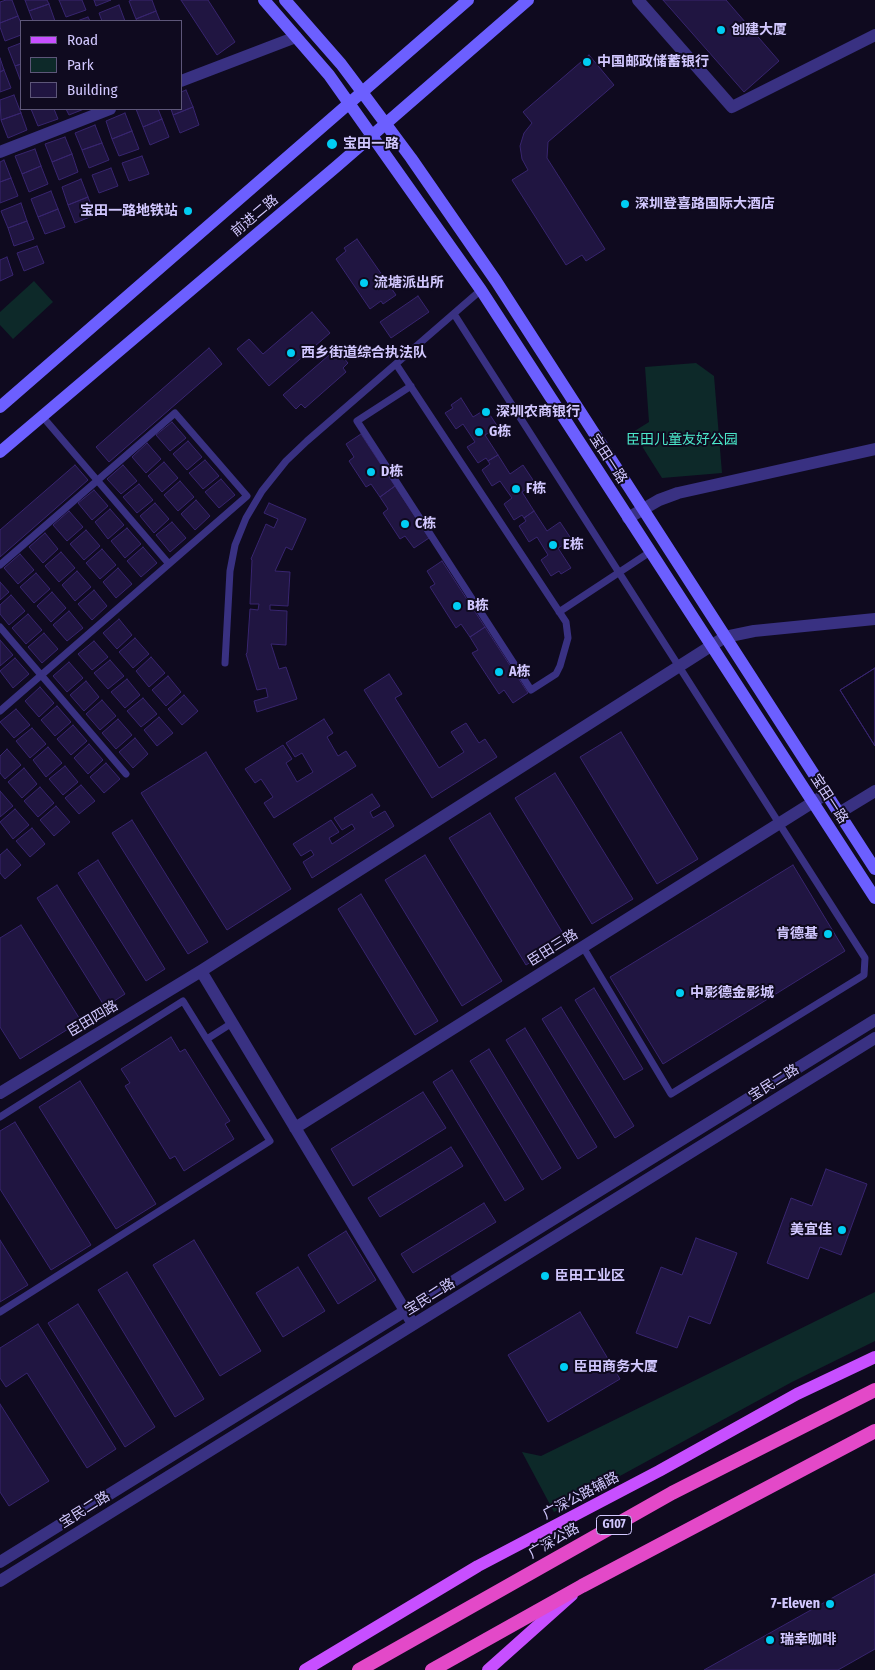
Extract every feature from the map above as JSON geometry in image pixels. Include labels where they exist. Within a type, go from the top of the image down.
[{"type":"highway","name":"广深公路","points":[[359,1670],[672,1493],[875,1390]]},
{"type":"highway","points":[[432,1670],[582,1586],[875,1431]]},
{"type":"main road","name":"宝田一路","points":[[264,0],[329,75],[350,103],[481,290],[875,898]]},
{"type":"main road","name":"宝田一路","points":[[286,0],[341,64],[386,124],[496,282],[875,869]]},
{"type":"main road","name":"前进二路","points":[[0,408],[468,0]]},
{"type":"main road","name":"前进二路","points":[[0,452],[372,136],[528,0]]},
{"type":"main road","name":"广深公路辅路","points":[[305,1670],[478,1566],[659,1471],[797,1394],[875,1357]]},
{"type":"main road","points":[[488,1670],[582,1586]]},
{"type":"street","points":[[638,0],[732,107],[875,35]]},
{"type":"street","points":[[182,81],[296,37]]},
{"type":"street","points":[[0,152],[107,110]]},
{"type":"street","points":[[628,518],[659,500],[678,493],[875,450]]},
{"type":"street","points":[[725,637],[754,631],[875,619]]},
{"type":"street","name":"臣田四路","points":[[0,1093],[201,971],[725,637]]},
{"type":"street","points":[[839,814],[875,791]]},
{"type":"street","name":"臣田三路","points":[[295,1128],[826,794]]},
{"type":"street","points":[[201,971],[414,1324]]},
{"type":"street","name":"宝民二路","points":[[0,1562],[875,1020]]},
{"type":"street","name":"宝民二路","points":[[0,1580],[875,1038]]},
{"type":"street","points":[[810,1061],[818,1074]]},
{"type":"lane","points":[[225,663],[230,571],[235,545],[246,518],[262,491],[286,461],[481,290]]},
{"type":"lane","points":[[454,314],[865,958],[864,975],[671,1094],[583,947]]},
{"type":"lane","points":[[396,364],[411,386],[566,622],[568,638],[556,674],[531,690],[357,421],[411,386]]},
{"type":"lane","points":[[0,565],[175,413],[247,496],[0,711]]},
{"type":"lane","points":[[42,416],[169,564]]},
{"type":"lane","points":[[559,612],[650,552]]},
{"type":"lane","points":[[0,627],[126,774]]},
{"type":"lane","points":[[0,1117],[183,1001],[270,1141],[0,1312]]},
{"type":"lane","points":[[207,1040],[232,1023]]},
{"type":"green space","points":[[34,281],[53,302],[13,339],[0,325],[0,312]]},
{"type":"green space","name":"臣田儿童友好公园","points":[[696,363],[714,376],[722,473],[662,478],[633,432],[649,422],[645,367]]},
{"type":"green space","points":[[875,1292],[875,1341],[792,1382],[554,1512],[522,1452],[541,1456]]},
{"type":"building","points":[[12,0],[18,16],[0,23],[0,2]]},
{"type":"building","points":[[25,0],[47,0],[49,4],[29,11]]},
{"type":"building","points":[[59,0],[82,0],[86,10],[66,17]]},
{"type":"building","points":[[94,0],[111,0],[96,6]]},
{"type":"building","points":[[152,0],[156,11],[136,19],[129,1]]},
{"type":"building","points":[[181,0],[208,0],[235,42],[217,55]]},
{"type":"building","name":"创建大厦","points":[[663,0],[726,0],[779,61],[744,92]]},
{"type":"building","points":[[49,4],[55,20],[33,20],[29,11]]},
{"type":"building","points":[[119,5],[125,20],[102,20],[99,13]]},
{"type":"building","points":[[156,11],[160,20],[136,20]]},
{"type":"building","points":[[18,16],[20,21],[20,35],[5,41],[0,23]]},
{"type":"building","points":[[20,43],[20,64],[15,66],[8,48]]},
{"type":"building","points":[[589,55],[614,85],[548,142],[547,158],[605,249],[586,261],[582,255],[566,265],[512,180],[528,170],[522,159],[520,146],[524,133],[532,123],[523,112]]},
{"type":"building","points":[[0,58],[4,70],[0,72]]},
{"type":"building","points":[[20,64],[20,79],[15,66]]},
{"type":"building","points":[[4,70],[11,88],[0,92],[0,72]]},
{"type":"building","points":[[186,90],[193,107],[173,115],[171,110],[182,110],[182,92]]},
{"type":"building","points":[[14,95],[21,113],[1,120],[0,100]]},
{"type":"building","points":[[193,107],[199,125],[180,133],[173,115]]},
{"type":"building","points":[[31,110],[54,110],[58,119],[38,126]]},
{"type":"building","points":[[66,110],[82,110],[69,115]]},
{"type":"building","points":[[136,110],[158,110],[162,119],[143,127]]},
{"type":"building","points":[[21,113],[27,130],[8,138],[1,120]]},
{"type":"building","points":[[125,113],[132,131],[112,139],[106,121]]},
{"type":"building","points":[[162,119],[169,137],[150,145],[143,127]]},
{"type":"building","points":[[95,125],[102,143],[82,150],[75,133]]},
{"type":"building","points":[[132,131],[139,149],[119,156],[112,139]]},
{"type":"building","points":[[65,137],[72,154],[52,162],[45,144]]},
{"type":"building","points":[[102,143],[109,160],[89,168],[82,150]]},
{"type":"building","points":[[35,149],[41,166],[22,174],[15,156]]},
{"type":"building","points":[[72,154],[78,172],[59,180],[52,162]]},
{"type":"building","points":[[142,156],[149,174],[129,181],[122,163]]},
{"type":"building","points":[[4,160],[11,178],[0,182],[0,162]]},
{"type":"building","points":[[41,166],[48,184],[29,192],[22,174]]},
{"type":"building","points":[[111,168],[118,186],[99,193],[92,175]]},
{"type":"building","points":[[11,178],[18,196],[0,203],[0,182]]},
{"type":"building","points":[[81,179],[88,197],[68,205],[62,187]]},
{"type":"building","points":[[51,191],[58,209],[38,217],[31,199]]},
{"type":"building","points":[[88,197],[95,215],[75,223],[68,205]]},
{"type":"building","points":[[21,203],[27,221],[8,228],[1,211]]},
{"type":"building","points":[[58,209],[65,227],[45,234],[38,217]]},
{"type":"building","points":[[27,221],[34,239],[14,246],[8,228]]},
{"type":"building","points":[[357,239],[396,295],[383,304],[381,301],[370,309],[336,259],[346,251],[344,248]]},
{"type":"building","points":[[37,246],[44,263],[24,271],[17,253]]},
{"type":"building","points":[[7,257],[13,275],[0,281],[0,260]]},
{"type":"building","points":[[418,296],[429,312],[391,338],[380,322]]},
{"type":"building","points":[[312,312],[330,333],[269,386],[237,349],[249,339],[263,354]]},
{"type":"building","points":[[209,348],[222,364],[109,462],[96,447]]},
{"type":"building","points":[[336,349],[348,363],[343,368],[346,372],[305,408],[301,404],[296,409],[283,395]]},
{"type":"building","name":"G栋","points":[[461,398],[473,417],[486,409],[498,427],[485,435],[498,455],[488,461],[486,458],[478,463],[467,447],[475,442],[463,424],[456,429],[445,413],[453,408],[451,405]]},
{"type":"building","points":[[172,422],[186,438],[170,451],[156,435]]},
{"type":"building","name":"D栋","points":[[361,434],[395,486],[380,497],[371,484],[366,487],[349,461],[354,457],[346,444]]},
{"type":"building","points":[[188,441],[202,457],[187,470],[173,454]]},
{"type":"building","points":[[147,443],[161,459],[146,473],[132,457]]},
{"type":"building","name":"F栋","points":[[498,455],[510,474],[523,465],[535,483],[522,492],[534,511],[524,518],[522,515],[514,520],[504,504],[512,498],[500,481],[492,486],[482,470],[490,464],[488,461]]},
{"type":"building","points":[[205,460],[219,476],[203,489],[189,473]]},
{"type":"building","points":[[164,462],[178,478],[162,492],[148,476]]},
{"type":"building","points":[[75,465],[88,480],[0,557],[0,530]]},
{"type":"building","points":[[123,465],[137,481],[121,494],[107,479]]},
{"type":"building","points":[[221,479],[235,495],[219,508],[205,492]]},
{"type":"building","points":[[180,481],[194,497],[178,511],[164,495]]},
{"type":"building","points":[[139,484],[153,500],[137,513],[123,497]]},
{"type":"building","name":"C栋","points":[[395,486],[429,538],[414,548],[405,536],[400,539],[383,513],[388,509],[380,497]]},
{"type":"building","points":[[94,490],[108,506],[92,520],[78,503]]},
{"type":"building","points":[[196,500],[210,516],[195,530],[181,514]]},
{"type":"building","points":[[155,503],[169,519],[154,533],[140,516]]},
{"type":"building","points":[[269,503],[306,519],[292,550],[286,547],[275,571],[290,572],[288,606],[270,605],[270,610],[287,611],[286,645],[271,644],[279,669],[286,667],[297,699],[257,712],[254,701],[268,697],[266,688],[257,690],[246,654],[250,609],[258,610],[259,604],[250,604],[251,559],[266,524],[274,528],[278,519],[264,513]]},
{"type":"building","points":[[110,509],[124,525],[108,539],[95,522]]},
{"type":"building","points":[[69,511],[83,527],[67,541],[53,525]]},
{"type":"building","name":"E栋","points":[[534,511],[547,531],[560,522],[572,540],[558,548],[571,568],[561,574],[559,571],[551,576],[541,560],[548,555],[537,537],[529,542],[519,526],[526,521],[524,518]]},
{"type":"building","points":[[172,522],[186,538],[170,552],[156,535]]},
{"type":"building","points":[[127,528],[141,544],[125,558],[111,541]]},
{"type":"building","points":[[86,530],[100,546],[84,560],[70,544]]},
{"type":"building","points":[[45,533],[58,549],[43,563],[29,547]]},
{"type":"building","points":[[143,547],[157,563],[141,577],[127,561]]},
{"type":"building","points":[[102,549],[116,565],[100,579],[86,563]]},
{"type":"building","points":[[61,552],[75,568],[59,582],[45,566]]},
{"type":"building","points":[[20,554],[34,570],[18,584],[4,568]]},
{"type":"building","name":"B栋","points":[[442,561],[485,627],[470,637],[461,624],[456,628],[430,587],[435,584],[427,571]]},
{"type":"building","points":[[118,568],[132,584],[116,598],[103,582]]},
{"type":"building","points":[[77,571],[91,587],[75,601],[62,585]]},
{"type":"building","points":[[36,573],[50,589],[34,603],[20,587]]},
{"type":"building","points":[[0,582],[9,592],[0,600]]},
{"type":"building","points":[[94,590],[107,606],[92,620],[78,604]]},
{"type":"building","points":[[52,592],[66,608],[51,622],[37,606]]},
{"type":"building","points":[[11,595],[25,611],[9,625],[0,614],[0,605]]},
{"type":"building","points":[[69,611],[83,628],[67,641],[53,625]]},
{"type":"building","points":[[28,614],[42,630],[26,644],[12,628]]},
{"type":"building","points":[[119,619],[132,635],[117,649],[103,633]]},
{"type":"building","name":"A栋","points":[[485,627],[528,693],[513,703],[504,690],[499,694],[472,653],[478,650],[470,637]]},
{"type":"building","points":[[44,633],[58,649],[42,663],[28,647]]},
{"type":"building","points":[[135,638],[149,654],[133,668],[119,652]]},
{"type":"building","points":[[0,640],[13,655],[0,666]]},
{"type":"building","points":[[94,641],[108,657],[92,670],[78,654]]},
{"type":"building","points":[[151,657],[165,673],[149,687],[136,671]]},
{"type":"building","points":[[15,658],[29,674],[13,688],[0,671]]},
{"type":"building","points":[[110,660],[124,676],[108,689],[94,673]]},
{"type":"building","points":[[69,662],[83,678],[67,692],[53,676]]},
{"type":"building","points":[[875,668],[875,746],[840,690]]},
{"type":"building","points":[[875,668],[875,746],[840,690]]},
{"type":"building","points":[[389,674],[402,694],[395,698],[439,768],[464,752],[451,732],[466,723],[479,743],[485,739],[497,757],[432,798],[364,690]]},
{"type":"building","points":[[168,676],[181,692],[166,706],[152,690]]},
{"type":"building","points":[[127,679],[140,695],[125,708],[111,692]]},
{"type":"building","points":[[86,681],[99,697],[84,711],[70,695]]},
{"type":"building","points":[[40,687],[54,703],[39,717],[25,701]]},
{"type":"building","points":[[184,695],[198,711],[182,725],[168,709]]},
{"type":"building","points":[[143,698],[157,714],[141,727],[127,711]]},
{"type":"building","points":[[102,700],[116,716],[100,730],[86,714]]},
{"type":"building","points":[[57,706],[71,722],[55,736],[41,720]]},
{"type":"building","points":[[16,709],[30,725],[14,738],[0,722]]},
{"type":"building","points":[[159,717],[173,733],[157,746],[144,730]]},
{"type":"building","points":[[118,719],[132,735],[116,749],[102,733]]},
{"type":"building","points":[[324,719],[333,733],[327,737],[338,756],[346,751],[356,766],[274,818],[264,803],[273,797],[261,779],[255,783],[245,769],[283,745],[292,759],[286,763],[297,782],[313,772],[302,753],[295,757],[286,743]]},
{"type":"building","points":[[73,725],[87,741],[71,755],[57,739]]},
{"type":"building","points":[[32,728],[46,744],[30,758],[16,741]]},
{"type":"building","points":[[621,732],[698,859],[657,884],[580,757]]},
{"type":"building","points":[[135,738],[148,754],[133,768],[119,752]]},
{"type":"building","points":[[89,744],[103,760],[88,774],[74,758]]},
{"type":"building","points":[[48,747],[62,763],[46,777],[33,760]]},
{"type":"building","points":[[7,749],[21,765],[5,779],[0,773],[0,756]]},
{"type":"building","points":[[206,752],[291,889],[227,930],[141,793]]},
{"type":"building","points":[[106,763],[120,779],[104,793],[90,777]]},
{"type":"building","points":[[65,766],[78,782],[63,795],[49,779]]},
{"type":"building","points":[[24,768],[37,784],[22,798],[8,782]]},
{"type":"building","points":[[555,773],[633,899],[592,924],[515,798]]},
{"type":"building","points":[[81,785],[95,801],[79,814],[65,798]]},
{"type":"building","points":[[40,787],[54,803],[38,817],[24,801]]},
{"type":"building","points":[[0,791],[13,806],[0,817]]},
{"type":"building","points":[[372,794],[380,806],[370,812],[373,818],[385,811],[394,826],[312,878],[303,862],[314,855],[311,850],[301,856],[293,844],[331,820],[339,832],[329,838],[332,844],[355,829],[352,824],[342,830],[334,818]]},
{"type":"building","points":[[56,806],[70,822],[54,836],[40,820]]},
{"type":"building","points":[[15,809],[29,825],[13,839],[0,822]]},
{"type":"building","points":[[490,813],[567,940],[526,965],[449,838]]},
{"type":"building","points":[[132,820],[208,942],[188,954],[112,833]]},
{"type":"building","points":[[32,828],[45,844],[30,857],[16,841]]},
{"type":"building","points":[[7,849],[21,865],[5,879],[0,873],[0,855]]},
{"type":"building","points":[[425,855],[502,981],[462,1006],[385,880]]},
{"type":"building","points":[[98,860],[165,969],[146,981],[78,873]]},
{"type":"building","points":[[793,865],[845,951],[663,1064],[610,977]]},
{"type":"building","points":[[57,885],[125,994],[105,1007],[37,898]]},
{"type":"building","points":[[361,894],[438,1021],[415,1035],[338,909]]},
{"type":"building","points":[[21,925],[81,1021],[20,1059],[0,1027],[0,938]]},
{"type":"building","points":[[594,988],[643,1069],[624,1080],[575,1000]]},
{"type":"building","points":[[561,1007],[634,1126],[615,1138],[542,1019]]},
{"type":"building","points":[[525,1028],[597,1147],[578,1159],[506,1040]]},
{"type":"building","points":[[171,1037],[180,1052],[185,1049],[230,1121],[225,1124],[234,1139],[184,1171],[175,1156],[170,1159],[125,1086],[130,1083],[121,1069]]},
{"type":"building","points":[[489,1049],[561,1168],[542,1180],[470,1061]]},
{"type":"building","points":[[452,1070],[524,1189],[505,1201],[433,1082]]},
{"type":"building","points":[[80,1081],[156,1204],[116,1229],[39,1107]]},
{"type":"building","points":[[423,1092],[446,1128],[353,1186],[331,1149]]},
{"type":"building","points":[[15,1122],[91,1245],[51,1270],[0,1189],[0,1131]]},
{"type":"building","points":[[451,1147],[463,1166],[380,1217],[368,1198]]},
{"type":"building","points":[[826,1169],[867,1184],[841,1255],[820,1247],[808,1279],[767,1263],[791,1198],[812,1206]]},
{"type":"building","points":[[484,1203],[496,1222],[413,1273],[401,1254]]},
{"type":"building","points":[[346,1231],[376,1280],[338,1304],[308,1255]]},
{"type":"building","points":[[696,1238],[737,1253],[710,1324],[689,1316],[677,1348],[636,1333],[661,1267],[682,1275]]},
{"type":"building","points":[[0,1240],[28,1285],[0,1302]]},
{"type":"building","points":[[194,1240],[261,1351],[220,1376],[153,1265]]},
{"type":"building","points":[[298,1267],[325,1311],[283,1337],[256,1293]]},
{"type":"building","points":[[127,1272],[204,1399],[175,1417],[98,1290]]},
{"type":"building","points":[[78,1304],[155,1427],[125,1447],[48,1323]]},
{"type":"building","name":"臣田商务大厦","points":[[580,1312],[620,1379],[548,1422],[508,1355]]},
{"type":"building","points":[[38,1324],[116,1449],[87,1468],[27,1373],[6,1387],[0,1378],[0,1348]]},
{"type":"building","points":[[0,1404],[49,1481],[9,1506],[0,1492]]},
{"type":"building","points":[[875,1574],[875,1649],[838,1670],[704,1670]]},
{"type":"place","name":"创建大厦","points":[[721,30]]},
{"type":"place","name":"中国邮政储蓄银行","points":[[587,62]]},
{"type":"place","name":"宝田一路","points":[[332,144]]},
{"type":"place","name":"深圳登喜路国际大酒店","points":[[625,204]]},
{"type":"place","name":"宝田一路地铁站","points":[[188,211]]},
{"type":"place","name":"流塘派出所","points":[[364,283]]},
{"type":"place","name":"西乡街道综合执法队","points":[[291,353]]},
{"type":"place","name":"深圳农商银行","points":[[486,412]]},
{"type":"place","name":"G栋","points":[[479,432]]},
{"type":"place","name":"D栋","points":[[371,472]]},
{"type":"place","name":"F栋","points":[[516,489]]},
{"type":"place","name":"C栋","points":[[405,524]]},
{"type":"place","name":"E栋","points":[[553,545]]},
{"type":"place","name":"B栋","points":[[457,606]]},
{"type":"place","name":"A栋","points":[[499,672]]},
{"type":"place","name":"肯德基","points":[[828,934]]},
{"type":"place","name":"中影德金影城","points":[[680,993]]},
{"type":"place","name":"美宜佳","points":[[842,1230]]},
{"type":"place","name":"臣田工业区","points":[[545,1276]]},
{"type":"place","name":"臣田商务大厦","points":[[564,1367]]},
{"type":"place","name":"7-Eleven","points":[[830,1604]]},
{"type":"place","name":"瑞幸咖啡","points":[[770,1640]]}]
